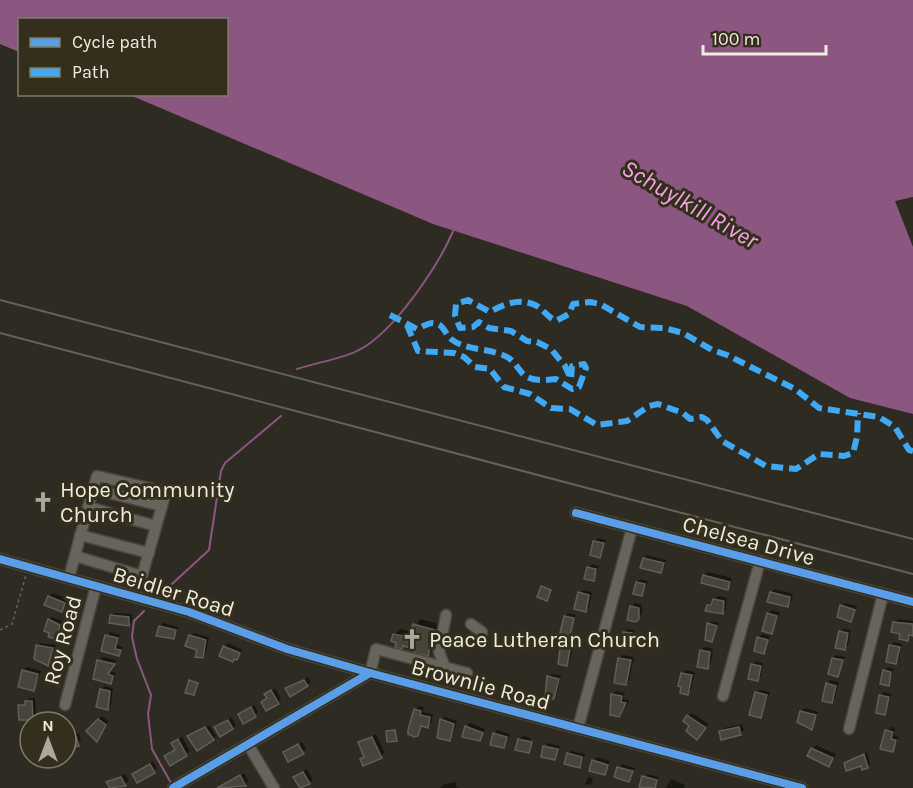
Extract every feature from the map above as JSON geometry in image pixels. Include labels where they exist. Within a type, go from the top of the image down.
[{"type":"street","points":[[69,578],[93,489],[162,506],[142,576],[75,556]]},
{"type":"street","points":[[88,507],[156,526]]},
{"type":"street","name":"Chelsea Drive","points":[[576,513],[913,602]]},
{"type":"street","points":[[578,728],[632,528]]},
{"type":"street","points":[[80,535],[149,553]]},
{"type":"street","name":"Beidler Road","points":[[0,559],[218,621],[287,649],[370,673]]},
{"type":"street","points":[[723,696],[760,561]]},
{"type":"street","name":"Roy Road","points":[[64,705],[96,586]]},
{"type":"street","points":[[849,729],[883,594]]},
{"type":"street","points":[[445,667],[439,652],[446,615]]},
{"type":"street","points":[[471,624],[482,632],[480,641]]},
{"type":"street","points":[[173,788],[249,746],[370,673],[376,649],[467,673]]},
{"type":"street","name":"Brownlie Road","points":[[370,673],[578,728],[765,784],[802,788]]},
{"type":"street","points":[[249,746],[274,788]]},
{"type":"path","points":[[0,630],[12,624],[28,567]]},
{"type":"water","name":"Schuylkill River","points":[[0,0],[913,0],[913,197],[895,201],[913,247],[913,414],[850,398],[687,306],[433,224],[132,96],[228,96],[228,18],[18,18],[18,52],[0,44]]},
{"type":"building","points":[[593,541],[604,543],[600,558],[590,555]]},
{"type":"building","points":[[643,558],[664,563],[661,573],[640,568]]},
{"type":"building","points":[[587,567],[596,569],[594,581],[584,579]]},
{"type":"building","points":[[703,575],[730,582],[728,590],[701,583]]},
{"type":"building","points":[[636,582],[645,584],[642,596],[633,594]]},
{"type":"building","points":[[541,586],[551,590],[547,601],[537,597]]},
{"type":"building","points":[[578,592],[589,595],[586,612],[574,609]]},
{"type":"building","points":[[770,592],[790,597],[788,607],[767,602]]},
{"type":"building","points":[[48,596],[65,603],[62,612],[44,605]]},
{"type":"building","points":[[713,599],[724,601],[723,614],[705,611]]},
{"type":"building","points":[[840,605],[855,610],[851,622],[837,617]]},
{"type":"building","points":[[630,606],[639,608],[639,619],[636,622],[627,620]]},
{"type":"building","points":[[767,613],[777,616],[772,634],[762,631]]},
{"type":"building","points":[[110,615],[129,617],[129,626],[109,623]]},
{"type":"building","points":[[564,616],[574,618],[570,635],[560,633]]},
{"type":"building","points":[[48,619],[60,625],[56,639],[48,637],[49,633],[44,631]]},
{"type":"building","points":[[893,622],[913,624],[913,636],[909,635],[908,641],[899,639],[900,634],[891,632]]},
{"type":"building","points":[[707,623],[717,626],[712,642],[705,640]]},
{"type":"building","name":"Peace Lutheran Church","points":[[413,624],[435,630],[428,656],[414,653],[415,649],[403,646],[402,649],[395,648],[396,643],[391,641],[393,634],[409,637]]},
{"type":"building","points":[[159,626],[176,630],[174,639],[156,636]]},
{"type":"building","points":[[839,631],[848,633],[845,650],[835,648]]},
{"type":"building","points":[[623,632],[632,633],[629,645],[620,644]]},
{"type":"building","points":[[105,635],[118,638],[115,649],[121,650],[119,656],[101,651]]},
{"type":"building","points":[[189,635],[206,640],[203,658],[195,657],[197,650],[185,646]]},
{"type":"building","points":[[757,637],[768,640],[764,654],[754,651]]},
{"type":"building","points":[[561,642],[571,645],[567,666],[558,664]]},
{"type":"building","points":[[36,645],[53,648],[48,666],[34,659]]},
{"type":"building","points":[[889,645],[900,647],[896,664],[886,662]]},
{"type":"building","points":[[223,646],[240,653],[237,660],[234,659],[233,662],[219,656]]},
{"type":"building","points":[[700,650],[710,652],[708,669],[697,667]]},
{"type":"building","points":[[618,658],[631,660],[626,685],[614,683]]},
{"type":"building","points":[[832,658],[843,660],[838,677],[828,674]]},
{"type":"building","points":[[97,660],[115,664],[108,674],[113,676],[111,684],[93,679]]},
{"type":"building","points":[[751,664],[761,666],[758,681],[748,679]]},
{"type":"building","points":[[22,670],[38,674],[34,691],[18,687]]},
{"type":"building","points":[[883,670],[891,672],[889,686],[880,684]]},
{"type":"building","points":[[681,673],[692,675],[688,695],[680,693],[681,687],[678,686]]},
{"type":"building","points":[[547,676],[559,679],[554,699],[545,698]]},
{"type":"building","points":[[189,680],[198,683],[194,695],[185,693]]},
{"type":"building","points":[[304,680],[308,686],[290,697],[285,688]]},
{"type":"building","points":[[826,683],[836,686],[832,703],[822,701]]},
{"type":"building","points":[[100,689],[110,691],[108,710],[96,707]]},
{"type":"building","points":[[271,690],[279,704],[266,711],[261,702],[267,698],[264,694]]},
{"type":"building","points":[[755,692],[767,695],[761,718],[749,715]]},
{"type":"building","points":[[611,694],[622,696],[621,702],[626,703],[619,717],[610,715]]},
{"type":"building","points":[[879,695],[889,697],[885,715],[876,713]]},
{"type":"building","points":[[25,701],[32,701],[32,710],[18,710],[18,705],[25,705]]},
{"type":"building","points":[[251,707],[256,717],[243,724],[238,714]]},
{"type":"building","points":[[414,709],[421,711],[420,715],[430,717],[428,728],[421,726],[418,736],[414,737],[408,734],[408,730]]},
{"type":"building","points":[[800,711],[816,715],[812,730],[797,722]]},
{"type":"building","points":[[687,715],[706,728],[697,740],[686,731],[689,726],[683,721]]},
{"type":"building","points":[[98,719],[106,725],[97,742],[86,731]]},
{"type":"building","points":[[440,719],[454,724],[450,741],[437,738]]},
{"type":"building","points":[[228,720],[233,729],[220,737],[214,727]]},
{"type":"building","points":[[465,726],[483,733],[480,741],[462,737]]},
{"type":"building","points":[[205,727],[214,740],[197,751],[187,736]]},
{"type":"building","points":[[739,727],[741,735],[721,740],[719,731]]},
{"type":"building","points":[[395,730],[397,741],[387,742],[386,731]]},
{"type":"building","points":[[885,730],[893,732],[891,739],[896,740],[893,752],[880,749]]},
{"type":"building","points":[[493,733],[507,737],[504,748],[490,745]]},
{"type":"building","points":[[372,737],[382,758],[363,766],[360,759],[364,757],[358,742]]},
{"type":"building","points":[[178,739],[187,756],[170,766],[164,756],[175,750],[171,743]]},
{"type":"building","points":[[518,739],[532,742],[529,753],[515,750]]},
{"type":"building","points":[[298,744],[304,754],[288,762],[283,752]]},
{"type":"building","points":[[543,746],[558,749],[555,760],[541,757]]},
{"type":"building","points":[[811,748],[833,758],[829,767],[807,756]]},
{"type":"building","points":[[567,753],[582,757],[580,768],[564,764]]},
{"type":"building","points":[[864,754],[868,768],[862,770],[861,766],[846,771],[844,763]]},
{"type":"building","points":[[592,760],[608,765],[605,775],[589,771]]},
{"type":"building","points":[[150,764],[155,773],[137,783],[132,774]]},
{"type":"building","points":[[617,767],[633,771],[629,782],[614,777]]},
{"type":"building","points":[[303,772],[310,784],[300,788],[293,777]]},
{"type":"building","points":[[240,775],[246,786],[217,788]]},
{"type":"building","points":[[642,776],[657,780],[655,788],[639,787]]},
{"type":"building","points":[[121,777],[126,786],[110,788],[106,782]]},
{"type":"waterway","points":[[297,369],[346,356],[373,341],[414,296],[438,261],[454,229]]},
{"type":"waterway","points":[[161,594],[209,550],[221,471],[225,463],[281,416]]},
{"type":"waterway","points":[[144,611],[134,621],[132,637],[137,659],[151,695],[148,714],[152,749],[171,783]]},
{"type":"railway","points":[[0,300],[913,539]]},
{"type":"railway","points":[[0,333],[913,574]]},
{"type":"marked path","points":[[390,315],[417,329],[430,323],[438,324],[456,343],[500,354],[513,362],[525,376],[542,380],[556,379],[572,389],[579,387],[586,368],[584,364],[572,366],[571,379],[565,366],[551,349],[537,342],[527,341],[511,331],[489,328],[479,322],[473,327],[460,328],[455,315],[456,304],[468,300],[490,312],[507,304],[531,303],[556,321],[569,314],[573,304],[590,302],[600,304],[640,327],[664,328],[683,333],[712,350],[727,355],[795,389],[819,408],[879,417],[895,427],[909,450],[913,451]]},
{"type":"marked path","points":[[407,325],[418,351],[454,353],[464,357],[475,367],[490,369],[504,387],[530,394],[551,408],[570,409],[597,425],[627,421],[649,406],[658,404],[683,413],[690,419],[702,417],[707,420],[722,441],[766,466],[796,469],[819,454],[844,456],[853,453],[857,437],[858,413]]},
{"type":"cycle path","points":[[576,513],[913,602]]},
{"type":"cycle path","points":[[0,559],[189,612],[287,649],[370,673]]},
{"type":"cycle path","points":[[173,788],[370,673],[802,788]]},
{"type":"place","name":"Hope Community Church","points":[[43,502]]},
{"type":"place","name":"Peace Lutheran Church","points":[[412,639]]}]
